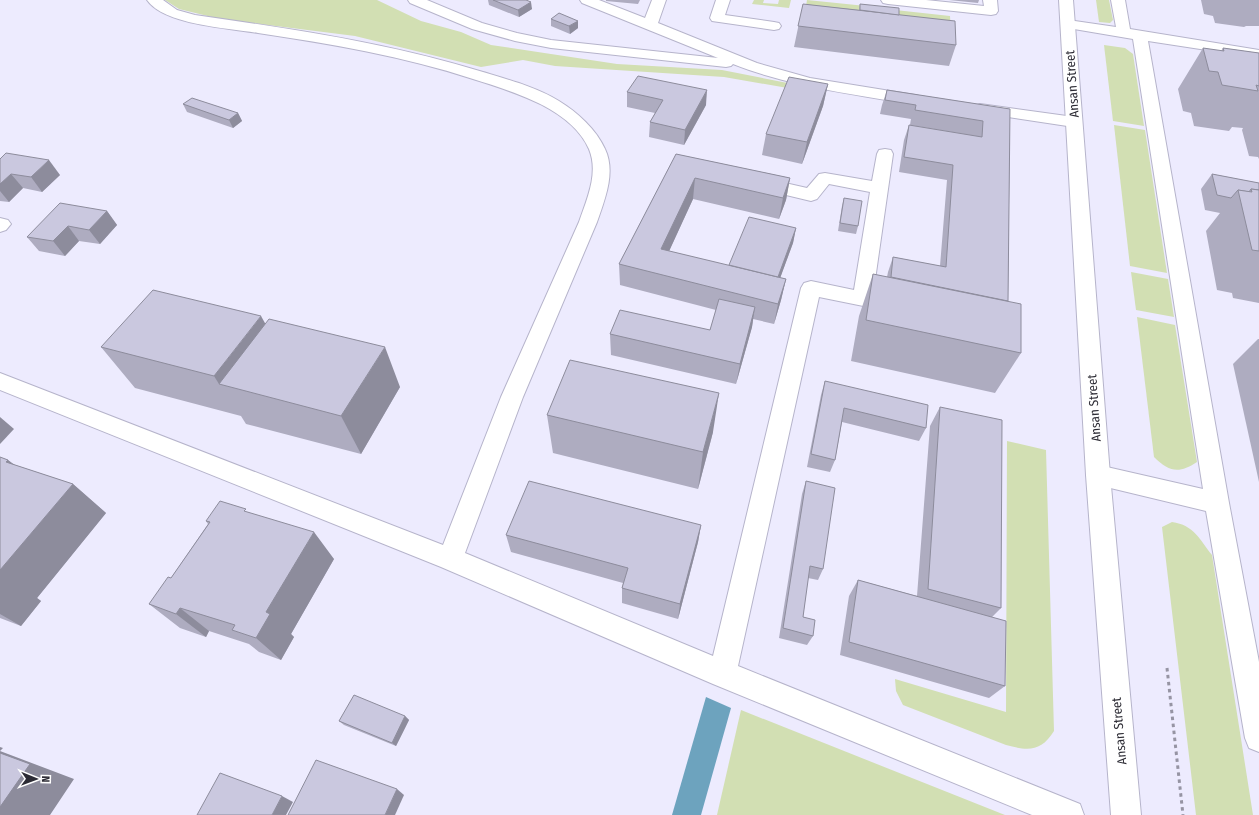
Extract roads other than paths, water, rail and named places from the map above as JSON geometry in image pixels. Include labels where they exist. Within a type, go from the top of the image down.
[{"type":"street","points":[[154,0],[172,13],[195,19],[384,50],[431,61],[525,91],[553,104],[588,132],[597,149],[601,163],[601,180],[598,195],[588,222],[512,396],[450,559]]},
{"type":"street","points":[[415,0],[477,26],[515,37],[551,44],[752,66]]},
{"type":"street","points":[[587,0],[752,66],[809,82],[930,102]]},
{"type":"street","points":[[650,25],[659,0]]},
{"type":"street","points":[[723,0],[717,18],[774,26]]},
{"type":"street","points":[[888,0],[991,11],[990,0]]},
{"type":"street","name":"Ansan Street","points":[[1066,0],[1098,475],[1126,815]]},
{"type":"street","points":[[1118,0],[1132,35],[1259,738]]},
{"type":"street","points":[[1068,24],[1258,54]]},
{"type":"street","points":[[968,107],[1074,122]]},
{"type":"street","points":[[862,299],[884,154]]},
{"type":"street","points":[[747,180],[811,195],[826,178],[879,188]]},
{"type":"street","points":[[723,674],[811,288],[916,310]]},
{"type":"street","points":[[0,381],[450,559],[723,674],[1069,815]]},
{"type":"street","points":[[1098,475],[1217,502]]},
{"type":"water","points":[[706,697],[731,708],[701,815],[672,815]]}]
